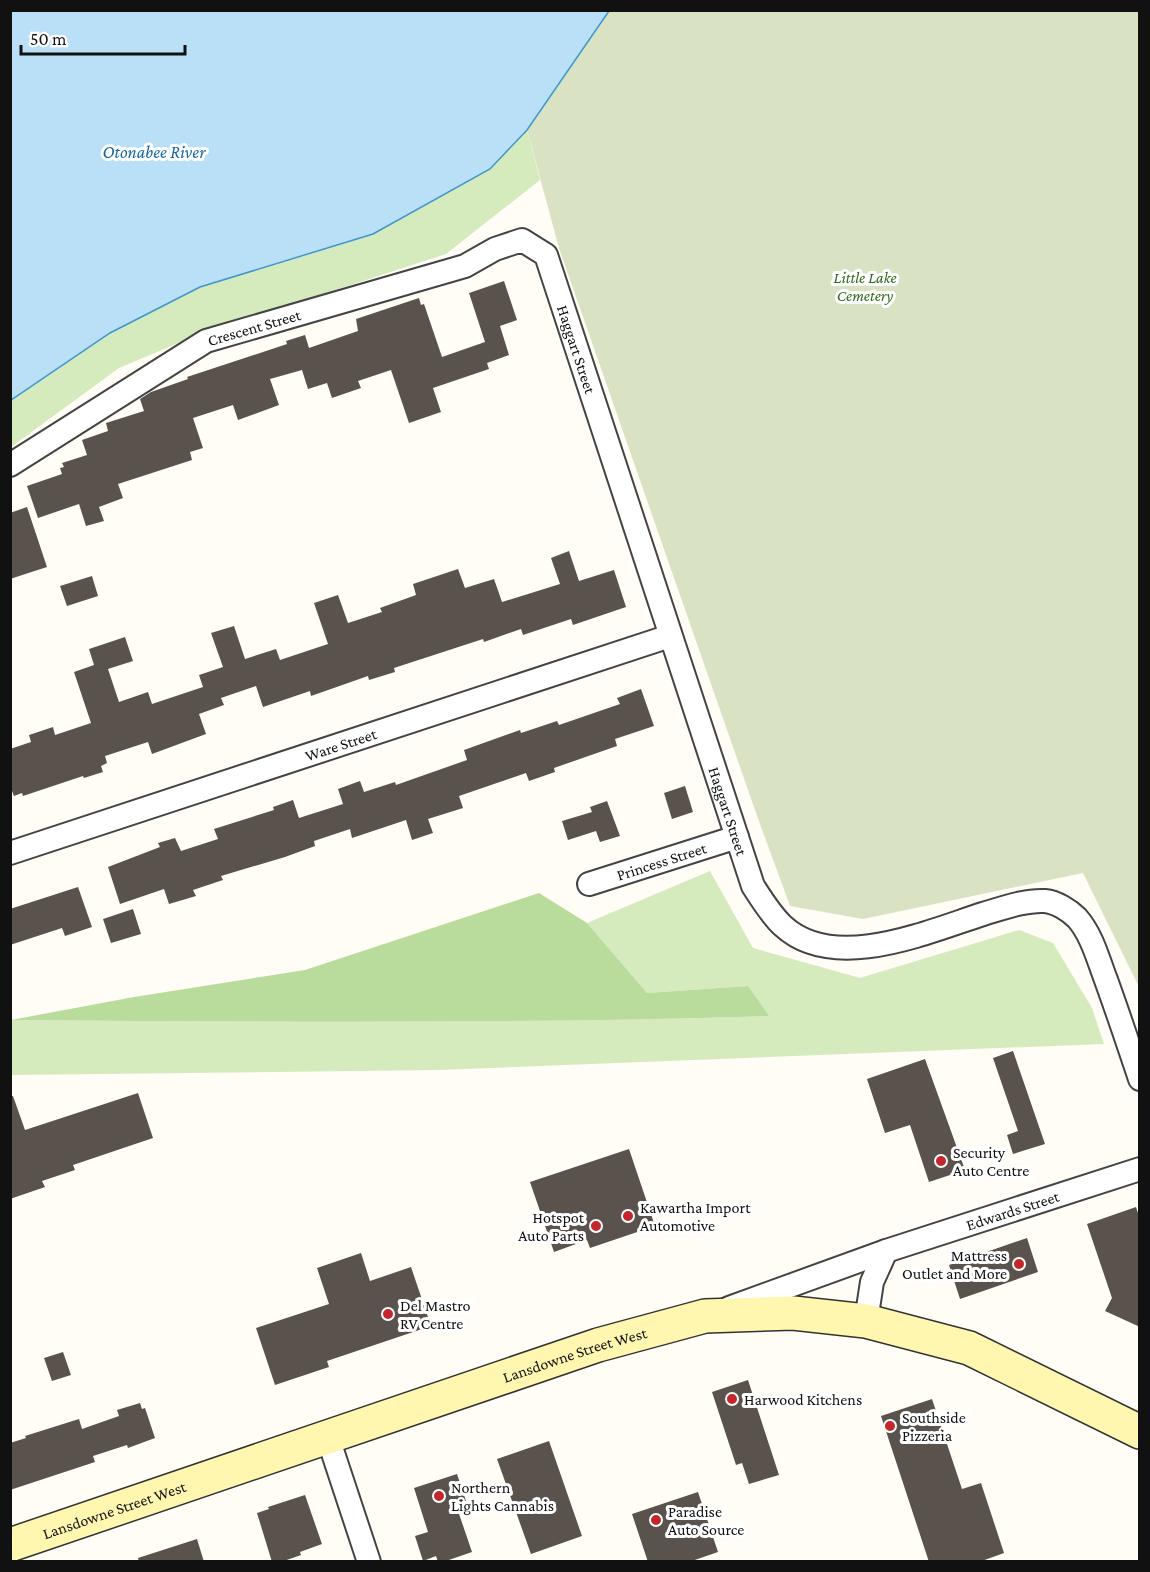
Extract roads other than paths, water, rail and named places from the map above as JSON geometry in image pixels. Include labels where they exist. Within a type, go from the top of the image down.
[{"type":"main road","name":"Lansdowne Street West","points":[[10,1545],[598,1345],[705,1316],[793,1313],[866,1321],[969,1348],[1140,1432]]},
{"type":"street","name":"Crescent Street","points":[[10,465],[206,340],[465,266],[495,249],[522,240]]},
{"type":"street","name":"Haggart Street","points":[[522,240],[546,255],[753,886],[767,908],[784,927],[813,944],[851,948],[894,942],[1005,907],[1035,902],[1048,902],[1062,906],[1077,918],[1093,944],[1140,1079]]},
{"type":"street","name":"Ware Street","points":[[10,853],[670,636]]},
{"type":"street","name":"Princess Street","points":[[589,884],[737,837]]},
{"type":"street","name":"Edwards Street","points":[[705,1316],[886,1251],[1140,1169]]},
{"type":"street","points":[[866,1321],[872,1282],[886,1251]]},
{"type":"street","points":[[328,1438],[369,1562]]},
{"type":"water","name":"Otonabee River","points":[[11,10],[609,11],[527,130],[490,169],[373,234],[200,287],[110,333],[11,400]]},
{"type":"place","name":"Security Auto Centre","points":[[941,1161]]},
{"type":"place","name":"Kawartha Import Automotive","points":[[628,1216]]},
{"type":"place","name":"Hotspot Auto Parts","points":[[596,1226]]},
{"type":"place","name":"Mattress Outlet and More","points":[[1019,1264]]},
{"type":"place","name":"Del Mastro RV Centre","points":[[388,1314]]},
{"type":"place","name":"Harwood Kitchens","points":[[732,1399]]},
{"type":"place","name":"Southside Pizzeria","points":[[890,1426]]},
{"type":"place","name":"Northern Lights Cannabis","points":[[439,1496]]},
{"type":"place","name":"Paradise Auto Source","points":[[656,1520]]},
{"type":"park label","name":"Little Lake Cemetery","points":[[865,286]]}]
